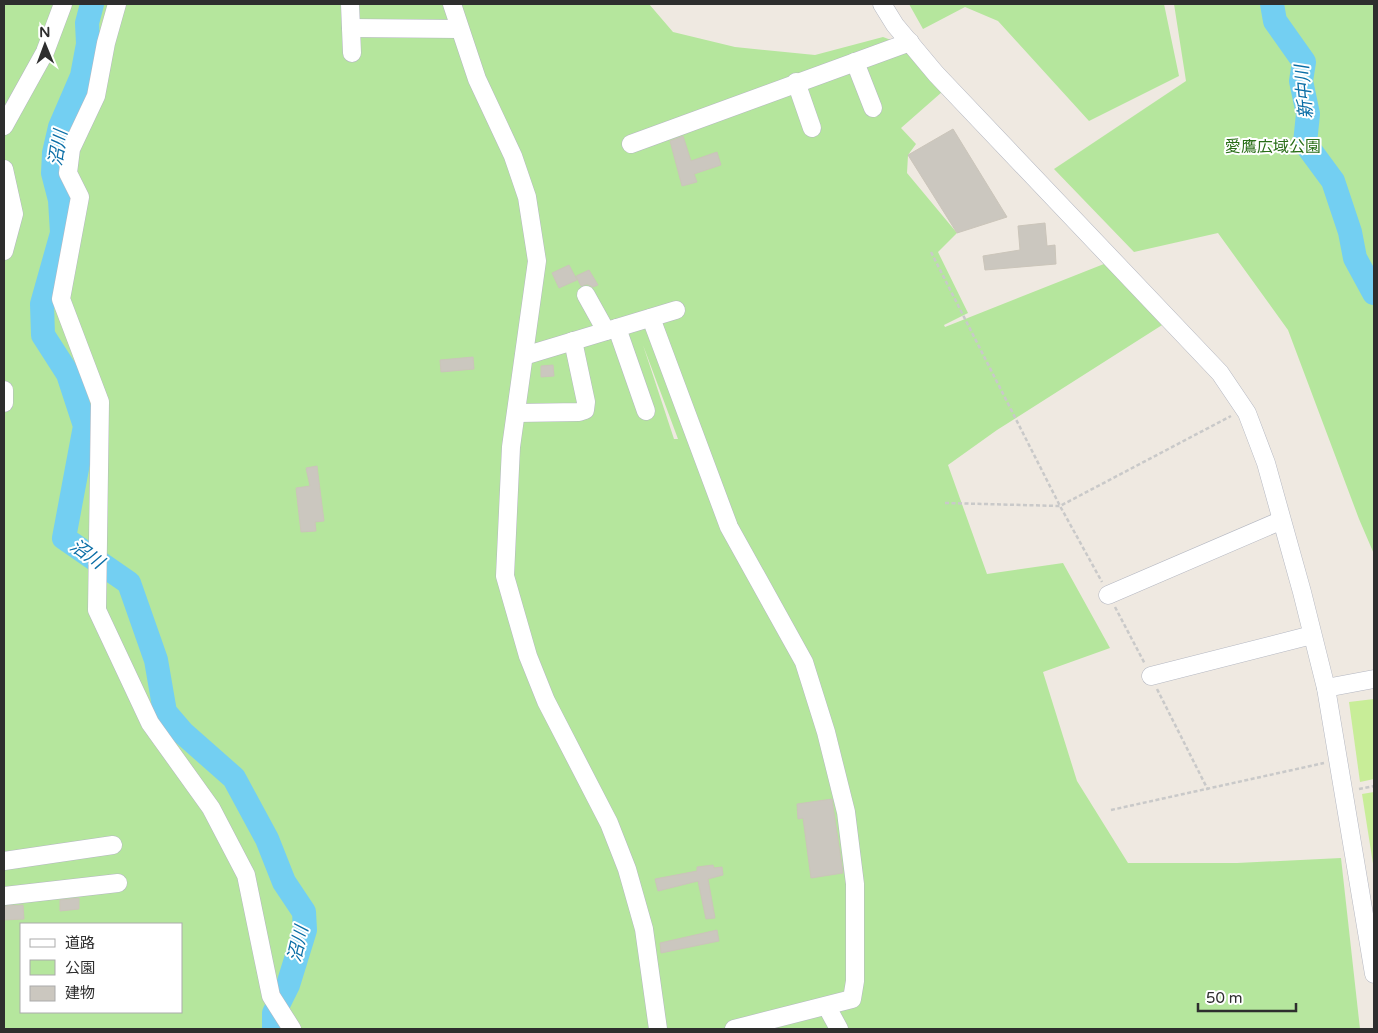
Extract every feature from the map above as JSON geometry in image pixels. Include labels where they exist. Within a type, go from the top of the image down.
[{"type":"street","points":[[4,126],[45,52],[63,4]]},
{"type":"street","points":[[117,4],[106,43],[96,96],[71,149],[68,174],[80,197],[61,299],[100,402],[97,610],[150,723],[211,808],[246,875],[271,996],[290,1028]]},
{"type":"street","points":[[350,4],[352,53]]},
{"type":"street","points":[[452,4],[476,79],[514,156],[527,197],[537,261],[511,447],[505,576],[528,656],[546,702],[609,823],[627,869],[644,929],[658,1029]]},
{"type":"street","points":[[882,4],[936,74],[1220,373],[1244,409],[1266,463],[1326,688],[1374,974]]},
{"type":"street","points":[[351,28],[459,29]]},
{"type":"street","points":[[631,144],[796,82],[910,42]]},
{"type":"street","points":[[855,62],[873,108]]},
{"type":"street","points":[[796,82],[812,128]]},
{"type":"street","points":[[4,169],[14,214],[4,251]]},
{"type":"street","points":[[586,295],[611,330],[646,411]]},
{"type":"street","points":[[524,356],[676,310]]},
{"type":"street","points":[[651,318],[729,528],[804,662],[826,732],[846,812],[853,864],[855,884],[855,972],[852,999],[734,1029]]},
{"type":"street","points":[[517,413],[579,412],[585,410],[586,402],[573,341]]},
{"type":"street","points":[[4,390],[4,403]]},
{"type":"street","points":[[1108,595],[1280,521]]},
{"type":"street","points":[[1151,676],[1312,634]]},
{"type":"street","points":[[1326,688],[1374,679]]},
{"type":"street","points":[[4,861],[72,844],[113,845]]},
{"type":"street","points":[[4,896],[118,883]]},
{"type":"street","points":[[826,1007],[839,1029]]},
{"type":"path","points":[[931,252],[1060,506],[1151,676],[1208,790]]},
{"type":"path","points":[[945,503],[1060,506],[1244,409]]},
{"type":"path","points":[[1111,810],[1338,760]]},
{"type":"green space","points":[[4,4],[649,4],[673,32],[735,47],[815,55],[883,37],[907,46],[942,92],[901,128],[916,144],[908,155],[907,173],[957,233],[938,252],[968,313],[944,325],[945,327],[1114,260],[1170,320],[997,430],[948,465],[987,574],[1063,563],[1110,648],[1043,672],[1077,781],[1128,863],[1237,863],[1341,858],[1360,1029],[4,1029]],"holes":[[[643,345],[678,439],[674,439]]]},
{"type":"green space","points":[[909,4],[1164,4],[1179,76],[1089,121],[998,21],[965,7],[923,29]]},
{"type":"green space","name":"愛鷹広域公園","points":[[1174,4],[1374,4],[1374,554],[1288,330],[1218,233],[1134,252],[1054,169],[1186,81]]},
{"type":"green space","points":[[1374,699],[1374,779],[1360,782],[1349,702]]},
{"type":"green space","points":[[1374,792],[1374,870],[1362,794]]},
{"type":"building","points":[[953,129],[1007,217],[957,233],[908,155]]},
{"type":"building","points":[[683,136],[691,161],[717,152],[721,165],[694,174],[697,182],[682,186],[670,141]]},
{"type":"building","points":[[1045,223],[1047,246],[1055,245],[1056,264],[985,270],[983,256],[1020,250],[1018,226]]},
{"type":"building","points":[[569,265],[577,280],[559,288],[552,273]]},
{"type":"building","points":[[589,270],[598,285],[593,287],[587,284],[581,286],[576,276]]},
{"type":"building","points":[[473,357],[474,369],[441,372],[440,360]]},
{"type":"building","points":[[553,365],[554,376],[541,377],[541,366]]},
{"type":"building","points":[[317,466],[324,521],[315,522],[316,531],[301,532],[296,488],[310,486],[306,468]]},
{"type":"building","points":[[832,799],[843,873],[811,878],[803,818],[798,819],[797,804]]},
{"type":"building","points":[[713,865],[714,868],[722,867],[723,875],[708,879],[715,918],[706,919],[698,881],[658,891],[655,879],[697,871],[697,867]]},
{"type":"building","points":[[79,898],[79,909],[60,911],[60,900]]},
{"type":"building","points":[[23,905],[24,919],[4,920],[4,906]]},
{"type":"building","points":[[717,930],[719,941],[661,953],[660,943]]},
{"type":"waterway","name":"沼川","points":[[92,4],[87,23],[88,44],[82,76],[60,127],[54,153],[53,173],[60,200],[62,233],[42,304],[43,335],[68,374],[85,426],[64,538],[129,583],[156,660],[165,712],[183,733],[234,778],[267,839],[284,882],[304,912],[305,930],[288,985],[274,1013],[274,1029]]},
{"type":"waterway","name":"新中川","points":[[1272,4],[1275,21],[1304,62],[1301,81],[1308,114],[1305,143],[1333,181],[1350,232],[1355,258],[1374,293]]}]
